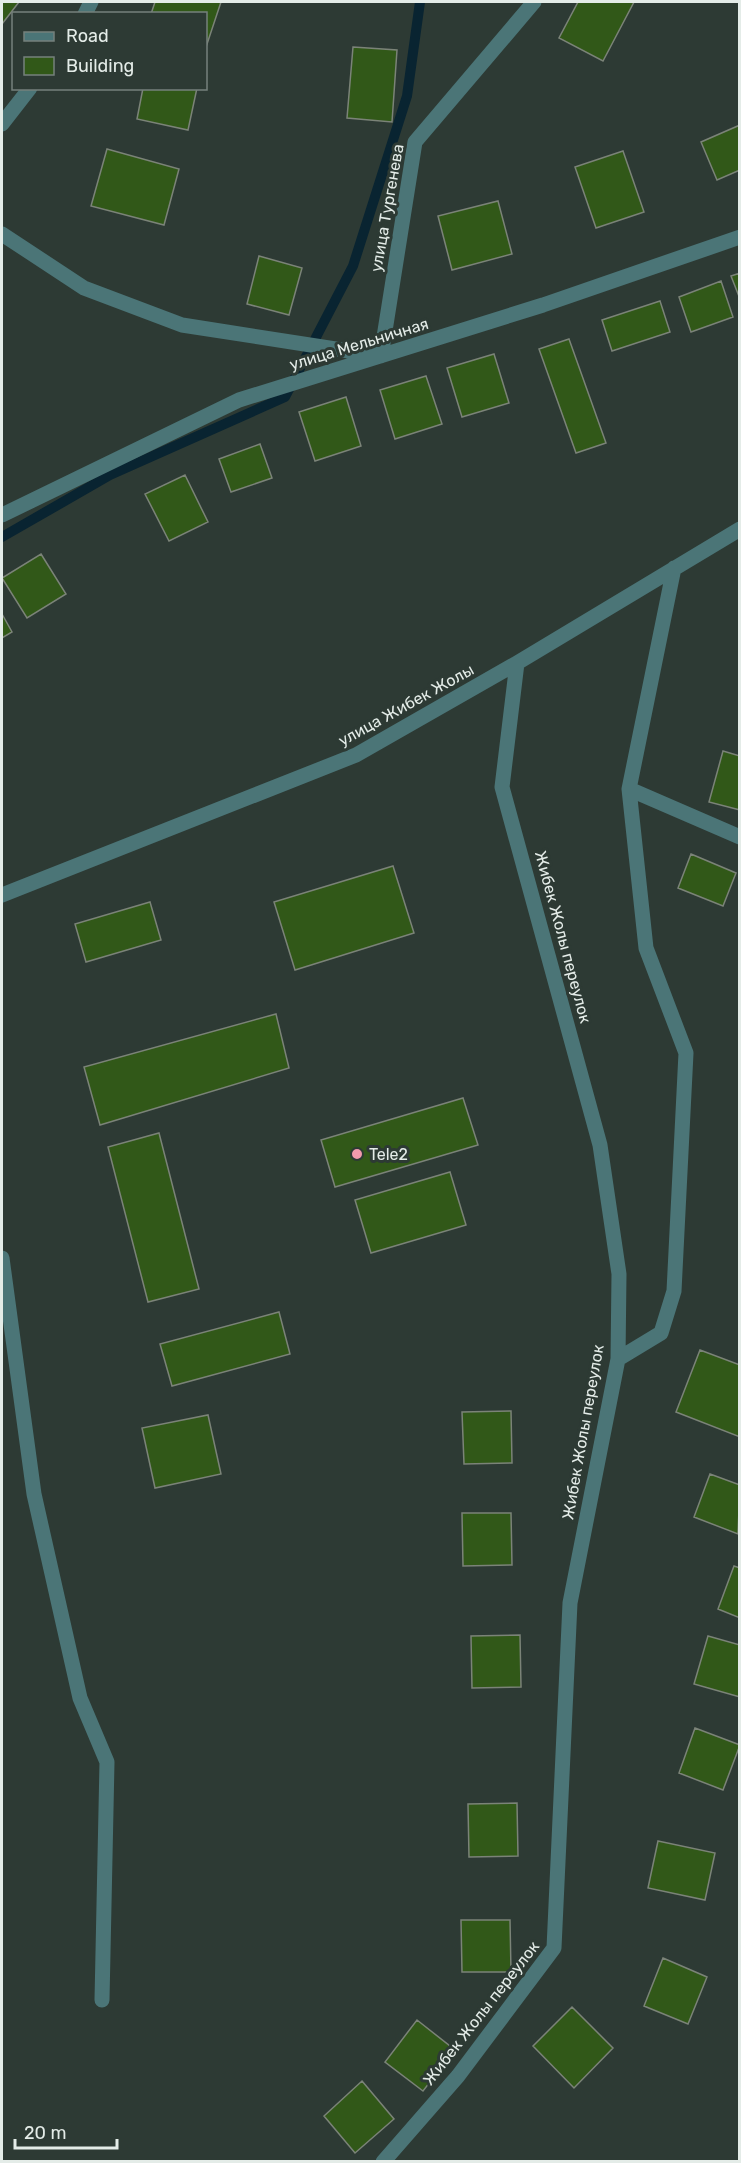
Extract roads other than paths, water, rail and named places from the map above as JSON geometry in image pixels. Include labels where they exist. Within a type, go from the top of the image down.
[{"type":"street","name":"улица Тургенева","points":[[381,356],[415,142],[534,2]]},
{"type":"street","points":[[2,124],[28,90]]},
{"type":"street","points":[[2,234],[84,288],[182,325],[381,356]]},
{"type":"street","name":"улица Мельничная","points":[[2,515],[239,400],[543,305],[740,237]]},
{"type":"street","name":"улица Жибек Жолы","points":[[2,895],[356,755],[517,663],[740,529]]},
{"type":"street","points":[[618,1359],[661,1333],[674,1291],[686,1053],[646,948],[628,789],[674,568]]},
{"type":"street","name":"Жибек Жолы переулок","points":[[383,2162],[458,2076],[554,1948],[570,1603],[618,1359],[619,1274],[600,1145],[502,787],[517,663]]},
{"type":"street","points":[[628,789],[740,837]]},
{"type":"street","points":[[2,1258],[34,1494],[80,1698],[107,1762],[102,2000]]},
{"type":"waterway","points":[[2,537],[110,475],[285,397],[353,266],[407,96],[420,2]]},
{"type":"place","name":"Tele2","points":[[357,1154]]}]
